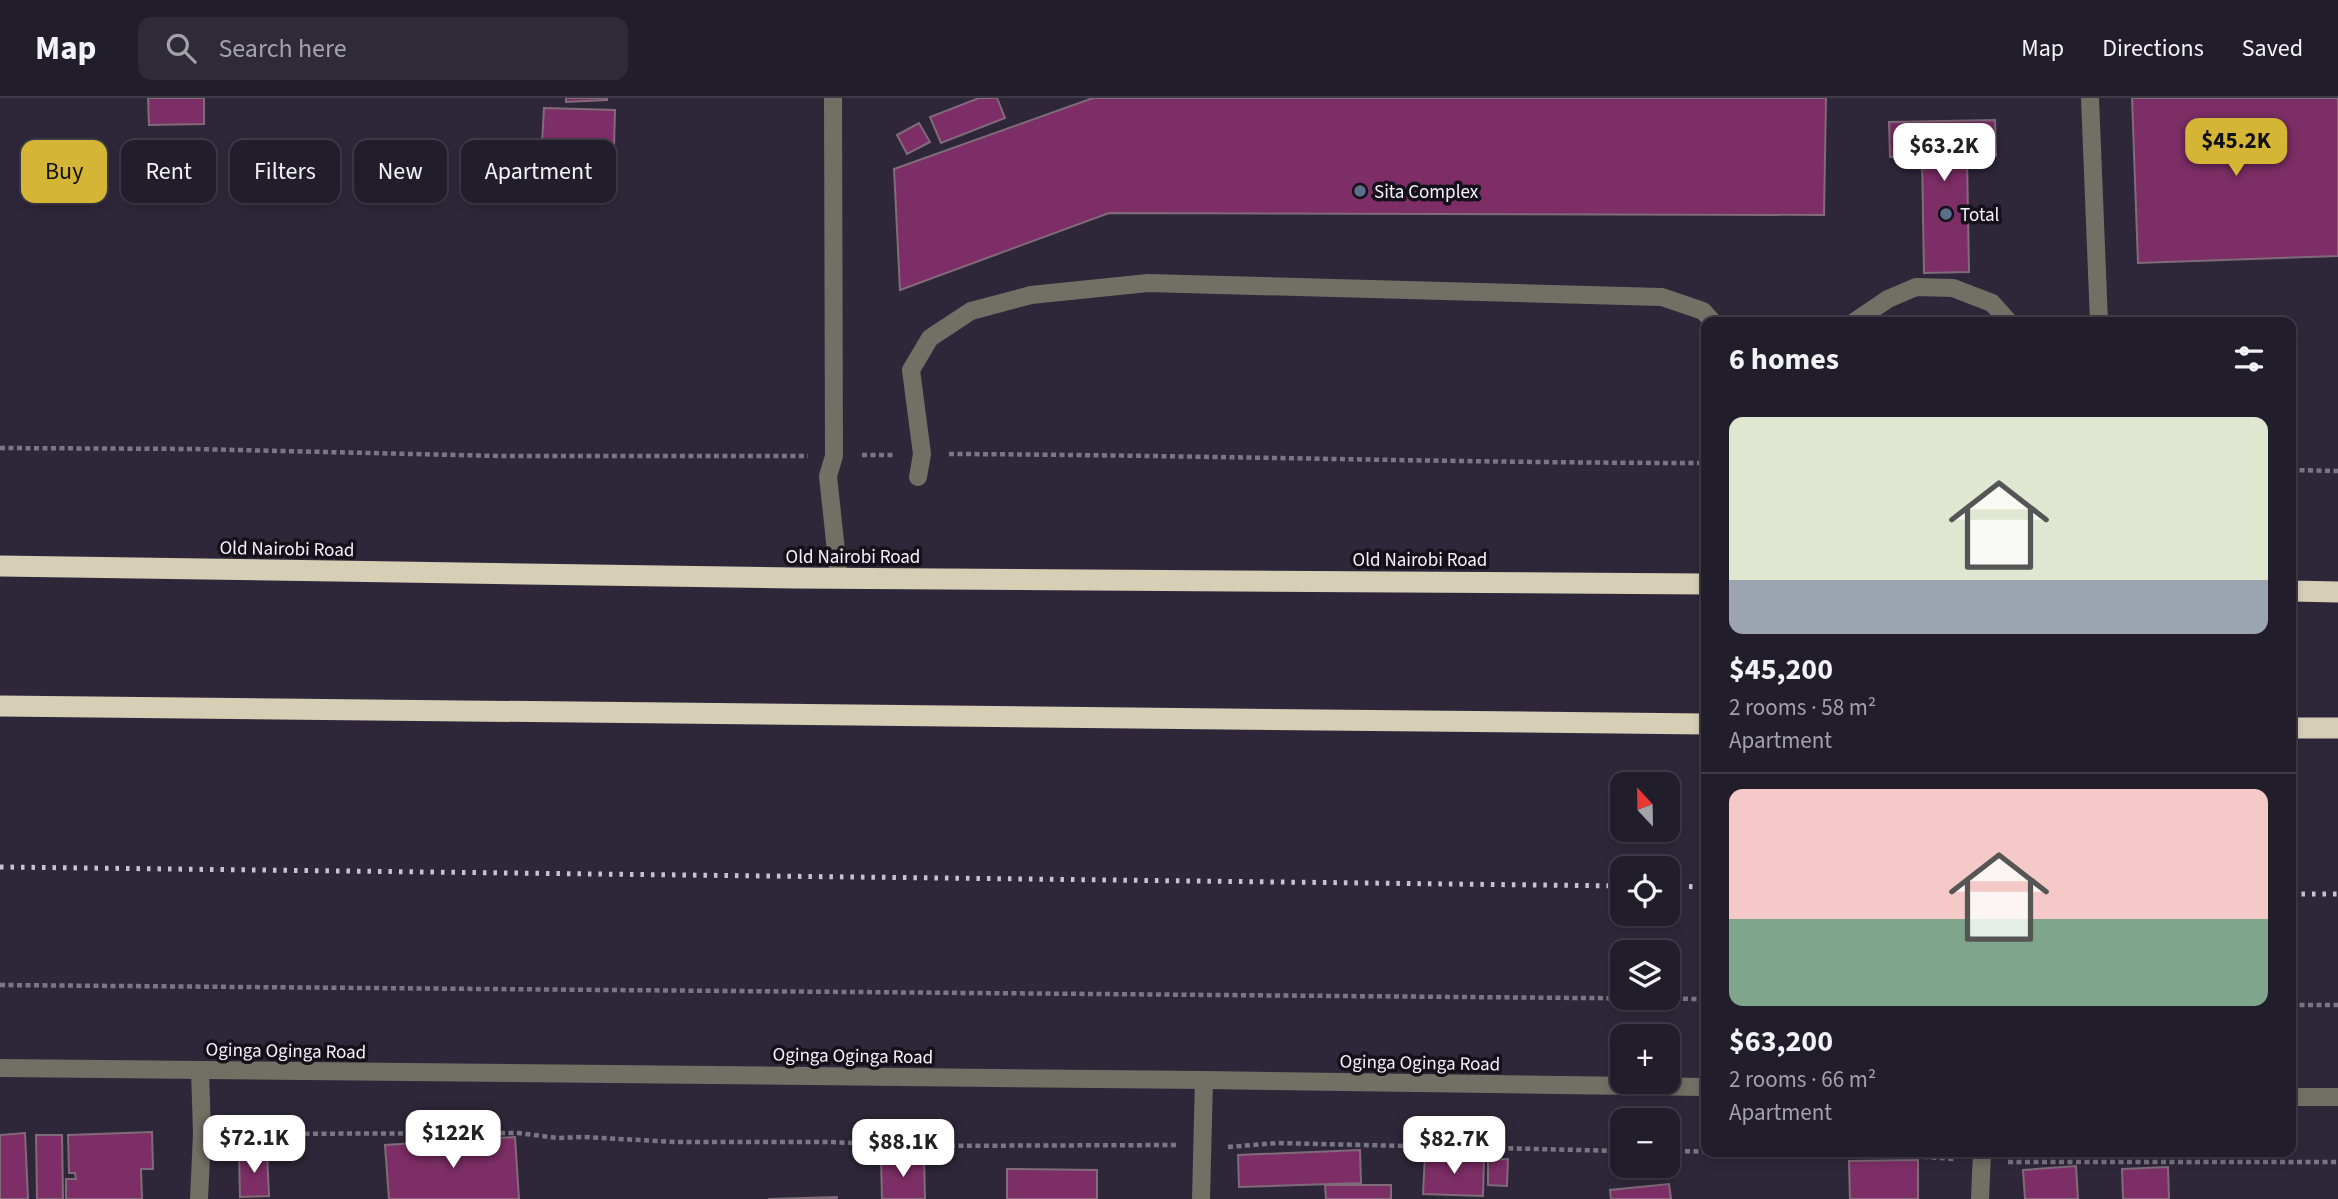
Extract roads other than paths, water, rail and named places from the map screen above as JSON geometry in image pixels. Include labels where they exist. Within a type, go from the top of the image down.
[{"type":"highway","name":"Old Nairobi Road","points":[[0,566],[839,579],[1701,584]]},
{"type":"highway","points":[[2296,591],[2338,592]]},
{"type":"highway","points":[[0,706],[1701,724]]},
{"type":"highway","points":[[2296,728],[2338,728]]},
{"type":"street","points":[[833,98],[834,456],[828,476],[839,579]]},
{"type":"street","points":[[2090,98],[2099,317]]},
{"type":"street","points":[[918,477],[922,454],[911,370],[930,338],[971,312],[1031,295],[1149,283],[1662,297],[1703,311],[1708,317]]},
{"type":"street","points":[[1861,317],[1888,299],[1916,287],[1953,288],[1992,303],[2004,317]]},
{"type":"street","name":"Oginga Oginga Road","points":[[0,1068],[1701,1087]]},
{"type":"street","points":[[199,1199],[202,1134],[200,1070]]},
{"type":"street","points":[[1201,1199],[1204,1080]]},
{"type":"street","points":[[2296,1097],[2338,1097]]},
{"type":"street","points":[[1980,1199],[1982,1157]]},
{"type":"railway","points":[[0,867],[1610,886]]},
{"type":"railway","points":[[1680,886],[1701,887]]},
{"type":"railway","points":[[2296,894],[2338,894]]},
{"type":"place","name":"Sita Complex","points":[[1360,191]]},
{"type":"place","name":"Total","points":[[1946,214]]}]
